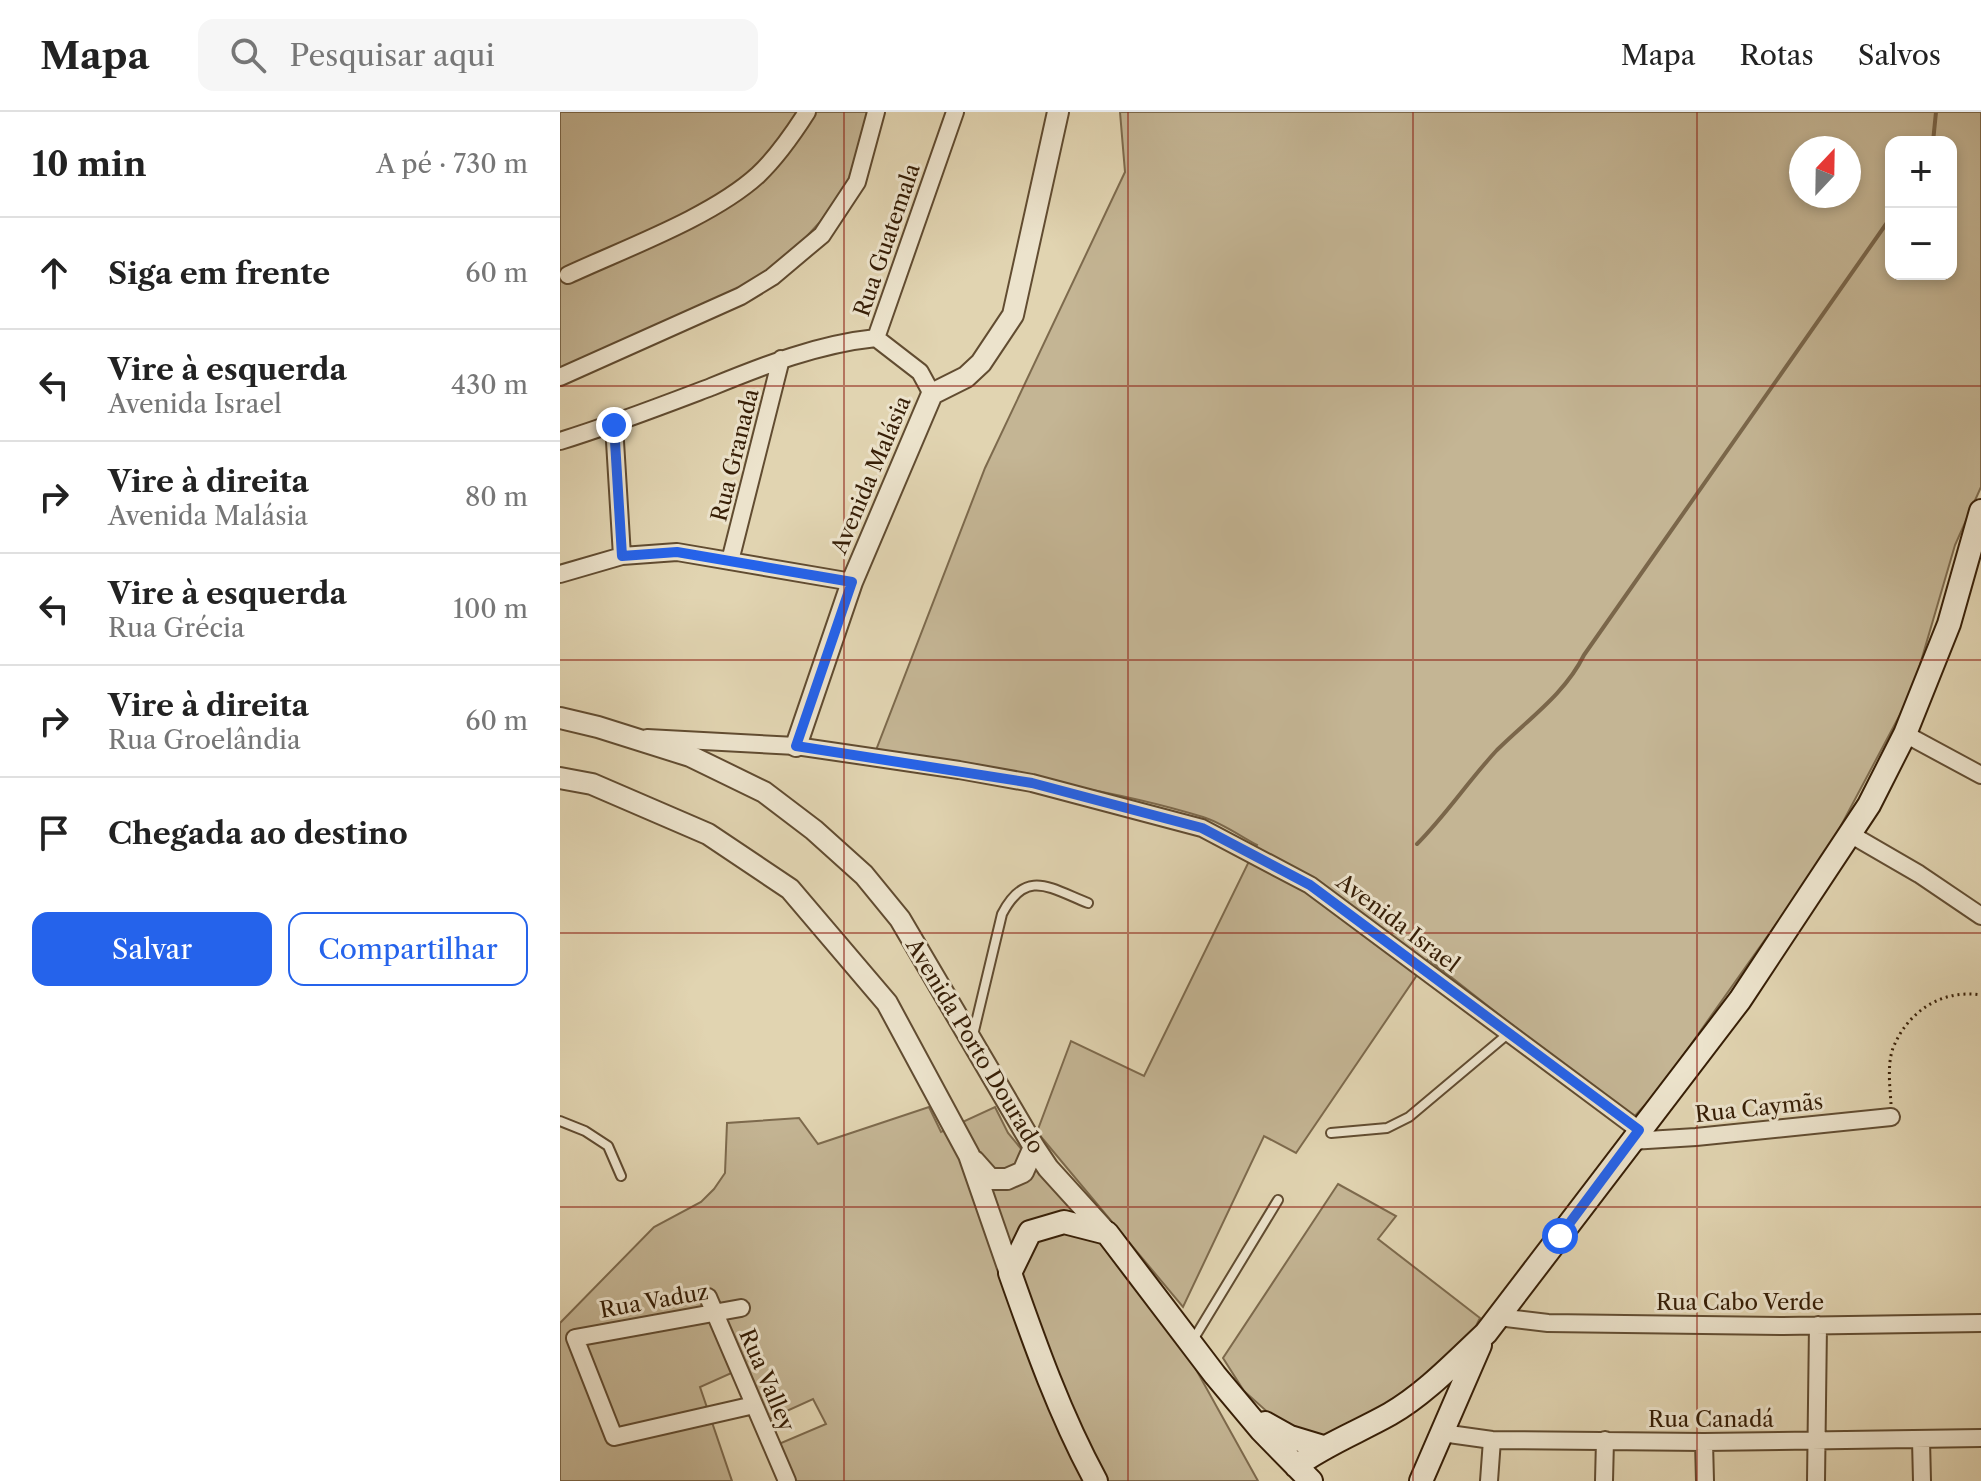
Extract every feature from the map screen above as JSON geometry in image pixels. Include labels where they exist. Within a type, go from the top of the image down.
[{"type":"main road","points":[[1304,1474],[1323,1447],[1392,1413],[1435,1380],[1492,1325],[1740,1000],[1869,805],[1905,734],[1949,624],[1981,511]]},
{"type":"main road","points":[[1096,1481],[1076,1445],[1010,1273],[1030,1232],[1064,1222],[1107,1233]]},
{"type":"main road","name":"Avenida Porto Dourado","points":[[1107,1233],[1215,1375],[1261,1430],[1304,1474]]},
{"type":"main road","points":[[1421,1481],[1492,1325]]},
{"type":"main road","points":[[1215,1375],[1264,1422],[1290,1437],[1323,1447]]},
{"type":"street","points":[[568,275],[675,226],[740,190],[760,173],[807,112]]},
{"type":"street","points":[[560,377],[741,296],[772,277],[822,235],[857,182],[876,112]]},
{"type":"street","name":"Rua Guatemala","points":[[876,338],[955,112]]},
{"type":"street","name":"Avenida Malásia","points":[[796,746],[852,582],[932,394],[966,377],[981,363],[1013,315],[1058,112]]},
{"type":"street","points":[[560,441],[614,425],[781,359],[845,341],[876,338],[920,372],[932,394]]},
{"type":"street","name":"Rua Granada","points":[[730,561],[781,359]]},
{"type":"street","points":[[614,425],[622,556]]},
{"type":"street","points":[[560,574],[622,556],[677,552],[852,582]]},
{"type":"street","name":"Avenida Porto Dourado","points":[[560,718],[630,737],[713,766],[764,792],[814,830],[864,875],[900,919],[1048,1168],[1107,1233]]},
{"type":"street","points":[[1905,734],[1981,775]]},
{"type":"street","name":"Avenida Israel","points":[[630,737],[796,746],[1032,783],[1202,828],[1310,885],[1509,1033],[1635,1135]]},
{"type":"street","points":[[560,778],[592,784],[708,834],[790,889],[887,1003],[969,1155],[1010,1273]]},
{"type":"street","points":[[1850,834],[1919,874],[1981,916]]},
{"type":"street","name":"Rua Caymãs","points":[[1635,1135],[1696,1137],[1891,1117]]},
{"type":"street","points":[[969,1155],[990,1179],[1007,1179],[1023,1172],[1034,1147]]},
{"type":"street","name":"Rua Vaduz","points":[[741,1308],[711,1305],[575,1338],[614,1437],[754,1405]]},
{"type":"street","name":"Rua Valley","points":[[711,1305],[787,1481]]},
{"type":"street","name":"Rua Cabo Verde","points":[[1492,1325],[1981,1323]]},
{"type":"street","points":[[1816,1481],[1818,1325]]},
{"type":"street","name":"Rua Canadá","points":[[1442,1433],[1492,1440],[1704,1442],[1981,1438]]},
{"type":"street","points":[[1489,1481],[1492,1440]]},
{"type":"street","points":[[1604,1481],[1605,1440]]},
{"type":"street","points":[[1921,1440],[1922,1481]]},
{"type":"street","points":[[1704,1442],[1705,1481]]},
{"type":"lane","points":[[972,1040],[1002,914],[1012,896],[1026,886],[1046,886],[1088,903]]},
{"type":"lane","points":[[1331,1133],[1387,1128],[1409,1117],[1509,1033]]},
{"type":"lane","points":[[560,1121],[585,1131],[608,1146],[621,1176]]},
{"type":"lane","points":[[1192,1343],[1278,1200]]},
{"type":"path","points":[[1891,1117],[1892,1050],[1905,1027],[1941,996],[1981,995]]},
{"type":"shaded area","points":[[560,112],[868,112],[853,176],[820,222],[784,261],[747,290],[560,377]]},
{"type":"shaded area","points":[[1120,112],[1981,112],[1981,487],[1955,545],[1912,692],[1827,852],[1658,1091],[1632,1119],[1428,959],[1296,1153],[1264,1136],[1183,1307],[1037,1132],[1071,1041],[1144,1076],[1257,845],[1210,820],[1122,796],[873,758],[985,468],[1125,172]]},
{"type":"shaded area","points":[[929,1107],[941,1132],[995,1107],[1008,1133],[1178,1337],[1258,1481],[790,1481],[774,1446],[826,1424],[813,1399],[767,1420],[738,1370],[700,1387],[732,1481],[560,1481],[560,1323],[654,1227],[701,1202],[714,1189],[725,1173],[727,1123],[799,1118],[818,1144]]},
{"type":"shaded area","points":[[1338,1184],[1396,1216],[1378,1239],[1480,1318],[1470,1338],[1420,1379],[1371,1415],[1321,1436],[1281,1424],[1244,1391],[1223,1358]]},
{"type":"waterway","points":[[1934,136],[1936,112]]},
{"type":"waterway","points":[[1417,844],[1497,750],[1567,682],[1885,226]]},
{"type":"route","points":[[614,425],[622,556],[677,552],[852,582],[796,746],[1032,783],[1110,801],[1202,828],[1310,885],[1639,1130],[1560,1236]]}]
